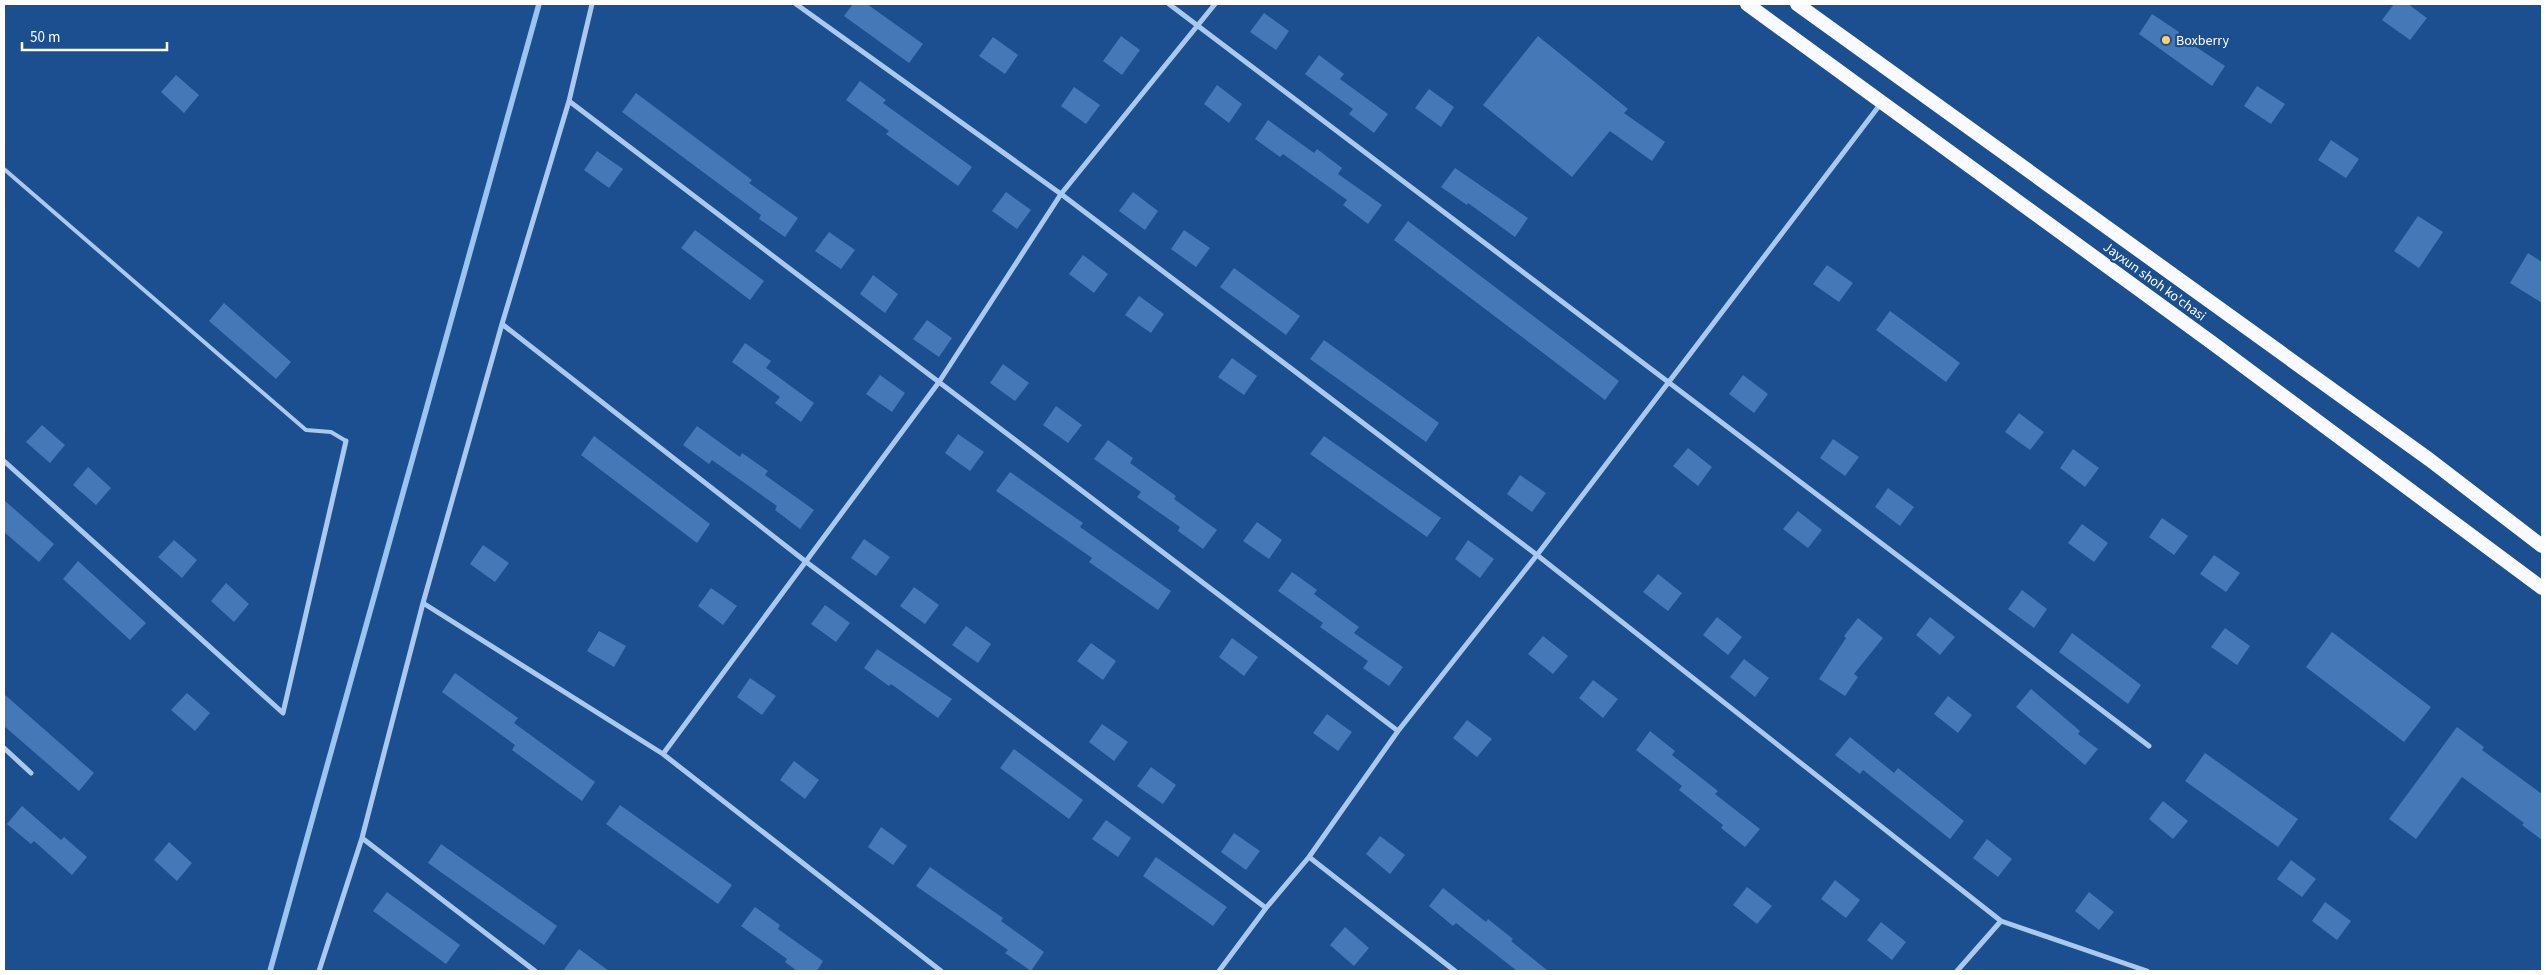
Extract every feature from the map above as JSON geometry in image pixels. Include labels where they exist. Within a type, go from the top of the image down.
[{"type":"highway","name":"Jayxun shoh ko'chasi","points":[[1746,4],[2542,588]]},
{"type":"highway","name":"Jayxun shoh ko'chasi","points":[[1797,4],[2422,454],[2542,546]]},
{"type":"street","points":[[319,971],[362,838],[422,603],[502,324],[570,101],[592,4]]},
{"type":"street","points":[[796,4],[1062,194],[1537,555],[2001,921],[2147,971]]},
{"type":"street","points":[[1169,4],[2149,746]]},
{"type":"street","points":[[663,754],[939,382],[1062,194],[1215,4]]},
{"type":"street","points":[[570,101],[1398,731]]},
{"type":"street","points":[[1219,971],[1266,908],[1309,858],[1398,731],[1537,555],[1882,102]]},
{"type":"street","points":[[502,324],[805,561],[1266,908]]},
{"type":"street","points":[[4,462],[283,714],[346,441]]},
{"type":"street","points":[[422,603],[663,754],[941,971]]},
{"type":"street","points":[[4,748],[31,773]]},
{"type":"street","points":[[362,838],[535,971]]},
{"type":"street","points":[[1309,858],[1455,971]]},
{"type":"street","points":[[1957,971],[2001,921]]},
{"type":"lane","points":[[4,169],[306,430],[331,432],[346,441]]},
{"type":"building","points":[[853,4],[867,4],[923,44],[909,63],[844,16]]},
{"type":"building","points":[[2394,4],[2408,4],[2427,18],[2410,40],[2382,20]]},
{"type":"building","points":[[1264,13],[1289,31],[1276,50],[1250,32]]},
{"type":"building","points":[[2152,14],[2179,32],[2178,35],[2225,66],[2212,86],[2139,34]]},
{"type":"building","points":[[1121,36],[1140,50],[1122,75],[1103,61]]},
{"type":"building","points":[[1538,36],[1628,109],[1624,113],[1665,142],[1652,161],[1610,131],[1572,177],[1483,105]]},
{"type":"building","points":[[993,37],[1018,55],[1005,74],[979,56]]},
{"type":"building","points":[[1319,55],[1344,74],[1340,79],[1388,114],[1374,133],[1349,114],[1353,109],[1305,74]]},
{"type":"building","points":[[176,75],[199,95],[184,113],[161,92]]},
{"type":"building","points":[[860,81],[886,100],[883,103],[972,167],[958,186],[886,134],[889,131],[846,100]]},
{"type":"building","points":[[1217,85],[1242,104],[1229,123],[1204,104]]},
{"type":"building","points":[[2257,86],[2285,104],[2271,124],[2244,106]]},
{"type":"building","points":[[1074,87],[1100,105],[1086,124],[1061,106]]},
{"type":"building","points":[[1429,89],[1454,107],[1441,127],[1415,108]]},
{"type":"building","points":[[636,93],[752,180],[749,183],[798,218],[785,237],[759,219],[761,215],[622,112]]},
{"type":"building","points":[[1268,120],[1314,153],[1317,149],[1342,168],[1338,174],[1382,205],[1368,224],[1343,205],[1347,200],[1283,154],[1280,157],[1255,139]]},
{"type":"building","points":[[2331,140],[2359,159],[2346,178],[2318,160]]},
{"type":"building","points":[[597,151],[623,169],[609,188],[584,170]]},
{"type":"building","points":[[1455,168],[1528,218],[1515,237],[1468,203],[1467,205],[1441,187]]},
{"type":"building","points":[[1006,192],[1031,210],[1017,229],[992,211]]},
{"type":"building","points":[[1133,192],[1158,211],[1145,230],[1119,211]]},
{"type":"building","points":[[2418,216],[2443,232],[2419,268],[2394,251]]},
{"type":"building","points":[[1408,221],[1619,381],[1605,400],[1394,240]]},
{"type":"building","points":[[695,230],[764,281],[750,300],[681,248]]},
{"type":"building","points":[[1184,230],[1210,248],[1196,267],[1171,249]]},
{"type":"building","points":[[829,232],[855,250],[841,269],[815,251]]},
{"type":"building","points":[[2528,253],[2542,262],[2542,303],[2510,283]]},
{"type":"building","points":[[1083,255],[1108,274],[1094,293],[1069,274]]},
{"type":"building","points":[[1827,265],[1853,283],[1839,302],[1813,284]]},
{"type":"building","points":[[1234,268],[1300,316],[1286,335],[1220,287]]},
{"type":"building","points":[[873,275],[898,294],[885,313],[860,294]]},
{"type":"building","points":[[1139,296],[1164,314],[1151,333],[1125,315]]},
{"type":"building","points":[[224,303],[291,362],[276,379],[209,321]]},
{"type":"building","points":[[1890,311],[1960,363],[1946,382],[1876,330]]},
{"type":"building","points":[[927,320],[952,338],[939,357],[913,339]]},
{"type":"building","points":[[1324,340],[1439,423],[1426,442],[1310,359]]},
{"type":"building","points":[[745,343],[771,361],[766,368],[814,403],[801,422],[775,403],[780,397],[732,362]]},
{"type":"building","points":[[1232,358],[1257,376],[1244,395],[1218,377]]},
{"type":"building","points":[[1003,364],[1029,383],[1015,401],[990,383]]},
{"type":"building","points":[[880,375],[905,393],[892,412],[866,394]]},
{"type":"building","points":[[1743,375],[1768,394],[1754,413],[1729,394]]},
{"type":"building","points":[[1056,406],[1082,425],[1068,443],[1043,425]]},
{"type":"building","points":[[2019,413],[2044,432],[2030,450],[2005,432]]},
{"type":"building","points":[[42,425],[65,445],[50,463],[26,442]]},
{"type":"building","points":[[697,426],[740,457],[742,453],[768,471],[765,475],[814,510],[800,529],[775,510],[777,506],[712,460],[709,464],[683,445]]},
{"type":"building","points":[[958,434],[984,452],[970,471],[945,453]]},
{"type":"building","points":[[594,436],[710,524],[697,543],[581,455]]},
{"type":"building","points":[[1324,436],[1441,518],[1427,537],[1310,454]]},
{"type":"building","points":[[1833,439],[1859,457],[1845,476],[1820,458]]},
{"type":"building","points":[[1108,440],[1133,458],[1130,463],[1176,496],[1174,499],[1217,530],[1203,549],[1178,531],[1180,527],[1137,497],[1141,492],[1094,459]]},
{"type":"building","points":[[1688,448],[1712,467],[1698,486],[1673,466]]},
{"type":"building","points":[[2073,449],[2099,468],[2085,487],[2060,468]]},
{"type":"building","points":[[88,467],[111,488],[96,505],[73,485]]},
{"type":"building","points":[[1010,472],[1083,523],[1080,527],[1171,591],[1158,610],[1089,562],[1092,558],[996,491]]},
{"type":"building","points":[[1520,475],[1546,493],[1532,512],[1507,494]]},
{"type":"building","points":[[1888,488],[1914,507],[1900,526],[1875,507]]},
{"type":"building","points":[[4,500],[54,544],[39,562],[4,532]]},
{"type":"building","points":[[1798,511],[1822,530],[1808,548],[1783,529]]},
{"type":"building","points":[[2162,518],[2188,536],[2174,555],[2149,537]]},
{"type":"building","points":[[1257,522],[1282,540],[1269,559],[1243,541]]},
{"type":"building","points":[[2082,524],[2108,543],[2094,562],[2068,543]]},
{"type":"building","points":[[864,539],[890,557],[876,576],[851,558]]},
{"type":"building","points":[[174,540],[197,560],[182,578],[158,557]]},
{"type":"building","points":[[1468,540],[1494,559],[1480,578],[1455,559]]},
{"type":"building","points":[[483,545],[509,563],[495,582],[470,564]]},
{"type":"building","points":[[2214,555],[2240,573],[2226,592],[2200,574]]},
{"type":"building","points":[[78,561],[146,623],[130,640],[63,579]]},
{"type":"building","points":[[1292,572],[1317,590],[1314,594],[1359,627],[1354,633],[1403,667],[1389,686],[1363,668],[1368,661],[1320,627],[1323,623],[1278,591]]},
{"type":"building","points":[[1658,574],[1682,593],[1668,611],[1643,592]]},
{"type":"building","points":[[226,583],[249,604],[234,622],[211,601]]},
{"type":"building","points":[[914,587],[939,605],[925,624],[900,606]]},
{"type":"building","points":[[711,588],[737,606],[723,625],[698,606]]},
{"type":"building","points":[[2022,590],[2047,609],[2034,628],[2008,609]]},
{"type":"building","points":[[825,605],[850,623],[836,642],[811,624]]},
{"type":"building","points":[[1717,617],[1742,637],[1728,655],[1703,635]]},
{"type":"building","points":[[1930,617],[1955,637],[1940,655],[1916,635]]},
{"type":"building","points":[[1858,618],[1883,638],[1854,674],[1858,677],[1845,696],[1819,679],[1846,638],[1844,636]]},
{"type":"building","points":[[966,626],[991,644],[978,663],[952,645]]},
{"type":"building","points":[[2225,628],[2250,646],[2237,665],[2211,647]]},
{"type":"building","points":[[599,631],[626,646],[614,667],[587,651]]},
{"type":"building","points":[[2332,632],[2431,707],[2404,742],[2306,667]]},
{"type":"building","points":[[2072,633],[2141,685],[2128,704],[2059,652]]},
{"type":"building","points":[[1543,636],[1568,656],[1553,674],[1528,654]]},
{"type":"building","points":[[1232,638],[1258,657],[1244,676],[1219,657]]},
{"type":"building","points":[[1091,643],[1116,661],[1103,680],[1077,661]]},
{"type":"building","points":[[877,649],[952,699],[938,718],[891,684],[889,686],[864,668]]},
{"type":"building","points":[[1744,659],[1769,678],[1755,697],[1730,677]]},
{"type":"building","points":[[455,673],[518,718],[514,723],[595,782],[582,801],[512,750],[515,745],[442,692]]},
{"type":"building","points":[[750,678],[776,696],[762,715],[737,697]]},
{"type":"building","points":[[1593,680],[1618,699],[1603,718],[1579,698]]},
{"type":"building","points":[[2031,689],[2080,731],[2078,734],[2098,749],[2085,765],[2016,707]]},
{"type":"building","points":[[187,693],[210,713],[195,731],[171,710]]},
{"type":"building","points":[[4,694],[94,773],[79,791],[4,726]]},
{"type":"building","points":[[1948,696],[1972,715],[1958,733],[1934,714]]},
{"type":"building","points":[[1327,714],[1352,732],[1338,751],[1313,733]]},
{"type":"building","points":[[1467,720],[1492,739],[1477,757],[1453,738]]},
{"type":"building","points":[[1102,724],[1128,742],[1114,761],[1089,742]]},
{"type":"building","points":[[2457,727],[2484,747],[2482,750],[2542,794],[2542,840],[2522,825],[2524,823],[2462,777],[2416,839],[2389,819]]},
{"type":"building","points":[[1650,731],[1675,751],[1672,755],[1718,791],[1715,794],[1760,829],[1745,847],[1721,828],[1723,825],[1679,790],[1682,786],[1636,750]]},
{"type":"building","points":[[1850,737],[1894,773],[1898,768],[1964,821],[1950,839],[1863,770],[1860,774],[1835,755]]},
{"type":"building","points":[[1014,749],[1083,800],[1069,819],[1000,768]]},
{"type":"building","points":[[2205,753],[2298,819],[2278,847],[2185,781]]},
{"type":"building","points":[[794,761],[819,780],[805,799],[780,780]]},
{"type":"building","points":[[1151,767],[1176,785],[1163,804],[1137,786]]},
{"type":"building","points":[[2163,801],[2188,821],[2173,839],[2149,819]]},
{"type":"building","points":[[620,805],[732,885],[718,904],[606,824]]},
{"type":"building","points":[[22,806],[61,840],[64,837],[87,857],[72,875],[34,841],[31,844],[7,824]]},
{"type":"building","points":[[1106,820],[1131,838],[1118,857],[1092,839]]},
{"type":"building","points":[[881,827],[907,846],[893,865],[868,847]]},
{"type":"building","points":[[1234,833],[1260,851],[1246,870],[1221,852]]},
{"type":"building","points":[[1380,836],[1405,855],[1390,874],[1366,854]]},
{"type":"building","points":[[1987,839],[2012,859],[1998,877],[1973,858]]},
{"type":"building","points":[[169,842],[192,863],[177,881],[154,860]]},
{"type":"building","points":[[441,844],[557,926],[544,945],[428,863]]},
{"type":"building","points":[[1156,857],[1227,907],[1213,926],[1143,876]]},
{"type":"building","points":[[2291,860],[2316,879],[2302,897],[2277,879]]},
{"type":"building","points":[[930,867],[1003,918],[1001,921],[1044,952],[1031,971],[1005,953],[1008,950],[916,886]]},
{"type":"building","points":[[1835,880],[1860,900],[1846,918],[1821,899]]},
{"type":"building","points":[[1747,887],[1772,906],[1757,924],[1733,905]]},
{"type":"building","points":[[1443,888],[1486,922],[1488,919],[1513,939],[1511,941],[1548,971],[1517,971],[1456,923],[1453,926],[1429,906]]},
{"type":"building","points":[[387,892],[460,945],[446,964],[373,911]]},
{"type":"building","points":[[2089,892],[2114,912],[2099,930],[2075,911]]},
{"type":"building","points":[[2325,902],[2351,921],[2337,940],[2312,921]]},
{"type":"building","points":[[755,907],[780,925],[778,929],[823,961],[817,971],[797,971],[785,962],[787,959],[741,926]]},
{"type":"building","points":[[1881,922],[1906,942],[1892,960],[1867,940]]},
{"type":"building","points":[[1345,927],[1369,948],[1354,966],[1330,945]]},
{"type":"building","points":[[579,949],[609,971],[563,971]]},
{"type":"waterway","points":[[270,971],[539,4]]},
{"type":"place","name":"Boxberry","points":[[2166,40]]}]
